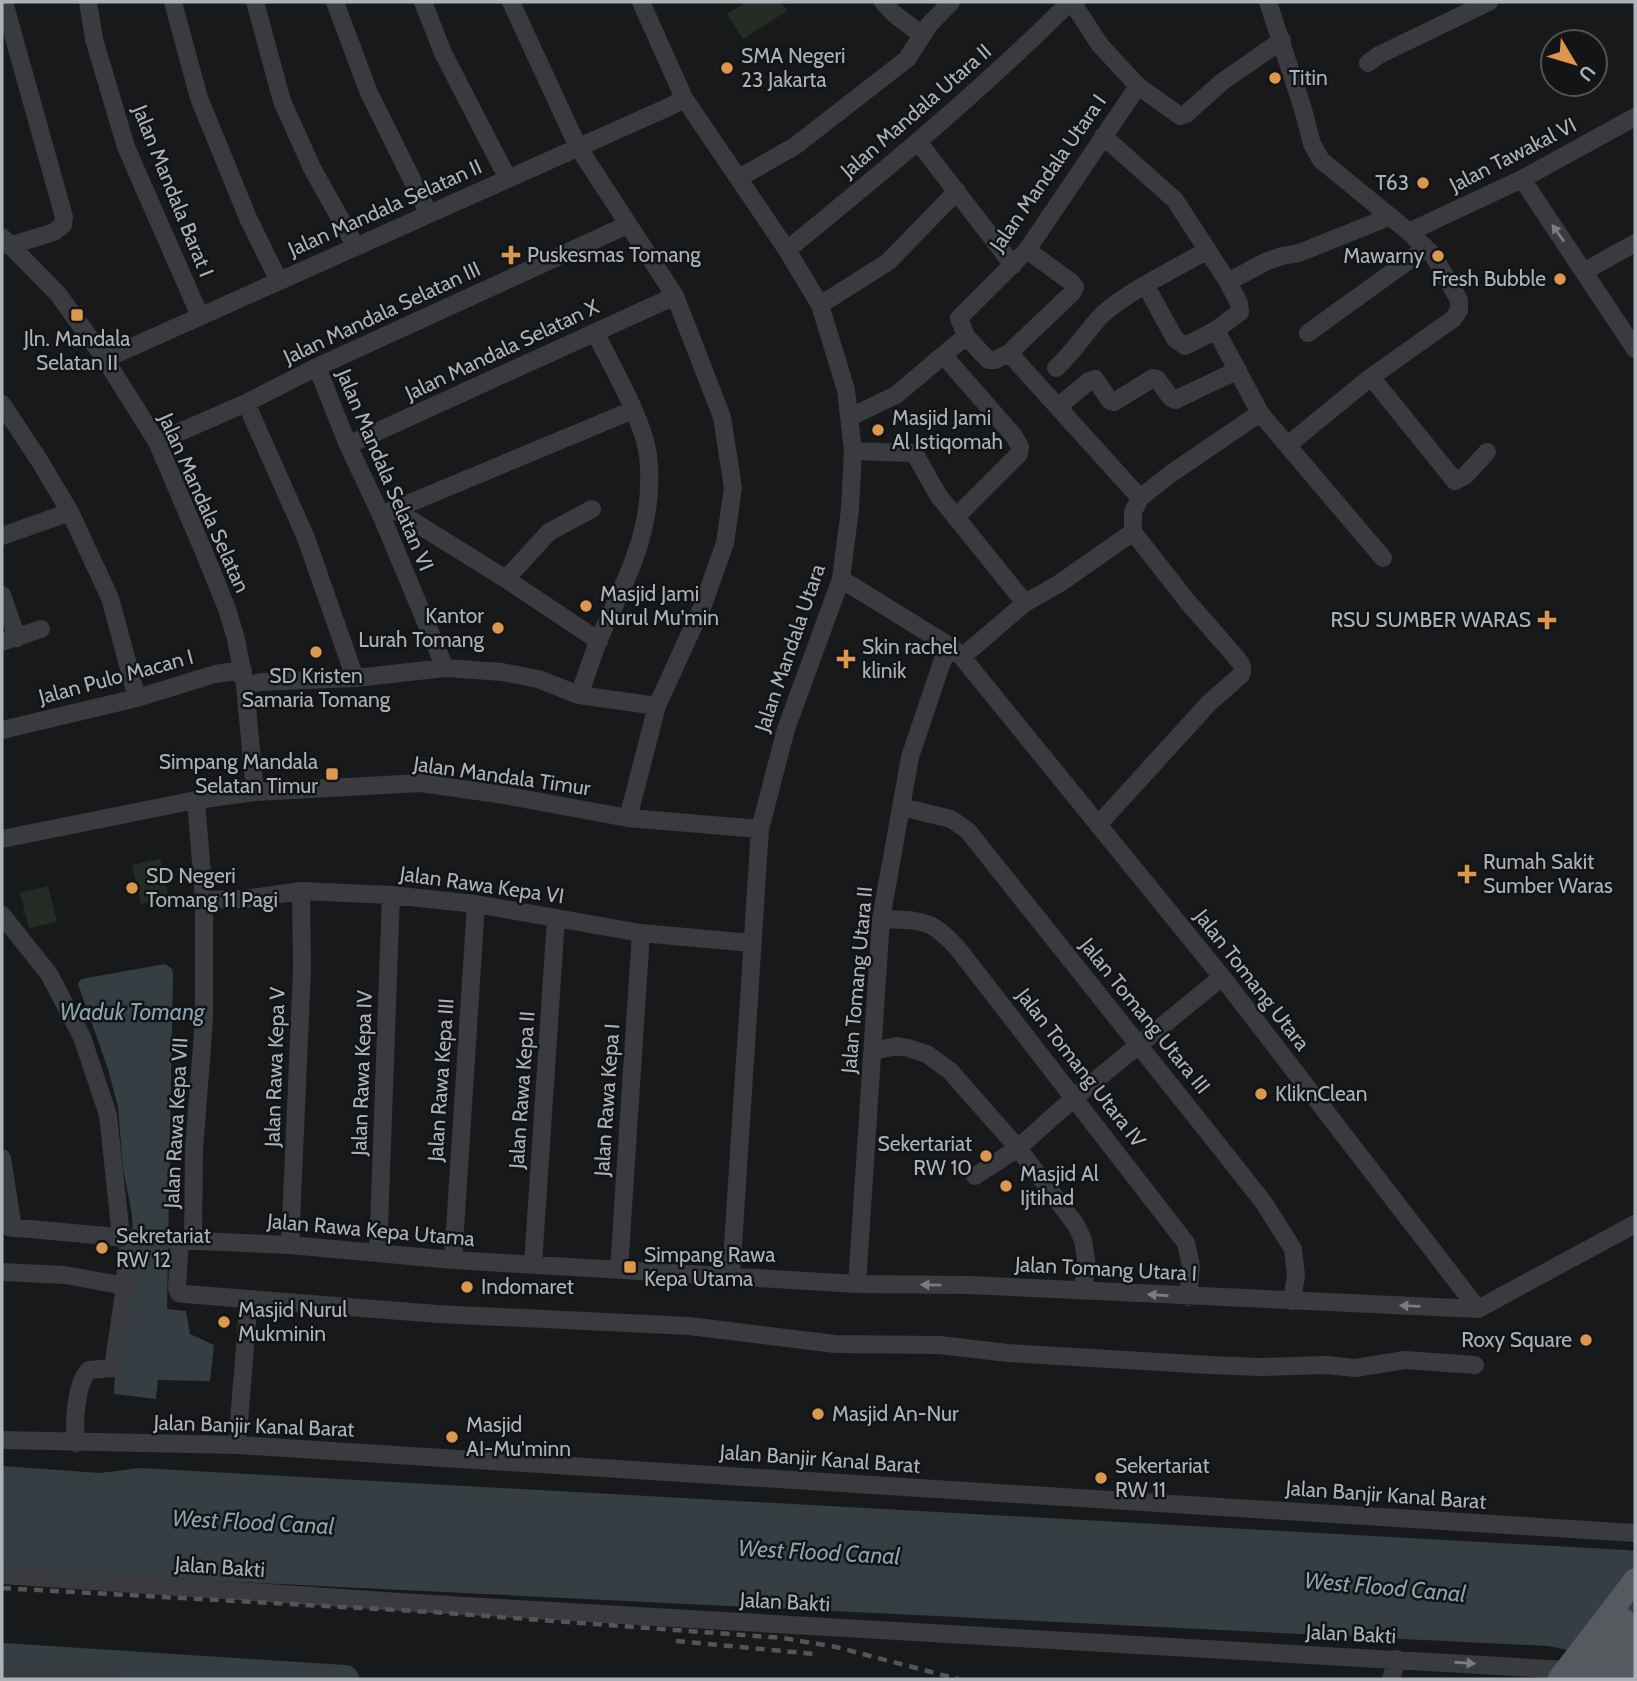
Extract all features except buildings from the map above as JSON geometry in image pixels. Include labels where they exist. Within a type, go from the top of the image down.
[{"type":"main road","points":[[1569,1674],[1635,1580]]},
{"type":"main road","points":[[1569,1674],[1635,1605]]},
{"type":"main road","points":[[1601,1679],[1635,1637]]},
{"type":"street","points":[[4,2],[64,217],[63,225],[54,232],[5,242]]},
{"type":"street","name":"Jalan Mandala Barat I","points":[[88,2],[94,39],[126,147],[200,316]]},
{"type":"street","points":[[173,2],[199,98],[248,218],[279,281]]},
{"type":"street","points":[[255,2],[282,101],[312,168],[356,247]]},
{"type":"street","points":[[335,2],[369,93],[429,214]]},
{"type":"street","points":[[423,2],[443,53],[507,177]]},
{"type":"street","points":[[511,2],[578,147],[675,296],[722,417],[733,488],[725,543],[703,605],[657,706],[628,818]]},
{"type":"street","name":"Jalan Mandala Utara","points":[[641,2],[684,98],[787,250],[820,305],[839,365],[850,417],[853,450],[850,509],[841,579],[786,729],[760,829],[731,1276]]},
{"type":"street","points":[[883,2],[922,35]]},
{"type":"street","points":[[738,177],[795,146],[907,59],[934,18],[951,2]]},
{"type":"street","points":[[1071,2],[1100,46],[1138,86],[1180,116],[1186,114],[1222,82],[1282,40]]},
{"type":"street","name":"Jalan Mandala Utara II","points":[[787,250],[919,143],[1071,2]]},
{"type":"street","points":[[1268,2],[1282,40],[1312,144],[1321,160],[1426,248],[1459,300],[1459,310],[1453,319],[1371,377],[1289,444]]},
{"type":"street","points":[[1368,62],[1489,2]]},
{"type":"street","name":"Jalan Mandala Utara I","points":[[966,336],[959,320],[960,315],[1027,250],[1138,86]]},
{"type":"street","name":"Jalan Mandala Selatan II","points":[[105,359],[684,98]]},
{"type":"street","name":"Jalan Tawakal VI","points":[[1409,232],[1522,179],[1635,117]]},
{"type":"street","points":[[1103,135],[1175,200],[1228,282],[1239,303],[1240,312],[1216,330],[1185,346],[1175,339],[1146,286]]},
{"type":"street","points":[[919,143],[1013,265]]},
{"type":"street","points":[[1522,179],[1635,349]]},
{"type":"street","points":[[820,305],[888,262],[957,191]]},
{"type":"street","points":[[1228,282],[1265,262],[1299,253],[1390,217]]},
{"type":"street","name":"Jalan Mandala Selatan III","points":[[157,442],[627,225]]},
{"type":"street","name":"Jalan Mandala Selatan","points":[[5,242],[58,295],[105,359],[157,442],[227,609],[244,678],[255,792]]},
{"type":"street","points":[[1584,271],[1635,243]]},
{"type":"street","points":[[1308,333],[1426,248]]},
{"type":"street","points":[[850,417],[895,395],[966,336],[991,361],[1009,353],[1072,293],[1074,287],[1027,250]]},
{"type":"street","points":[[1056,368],[1104,314],[1124,298],[1206,251]]},
{"type":"street","name":"Jalan Mandala Selatan X","points":[[348,445],[675,296]]},
{"type":"street","points":[[1216,330],[1261,412],[1383,558]]},
{"type":"street","points":[[579,695],[599,641],[632,569],[648,507],[648,454],[633,410],[595,332]]},
{"type":"street","points":[[1009,353],[1140,498]]},
{"type":"street","points":[[944,356],[1014,436],[1020,447],[1019,454],[957,516]]},
{"type":"street","name":"Jalan Mandala Selatan VI","points":[[317,368],[348,445],[388,512],[445,668]]},
{"type":"street","points":[[1059,406],[1095,379],[1110,401],[1114,402],[1153,378],[1175,400],[1238,370]]},
{"type":"street","points":[[1371,377],[1455,481],[1465,476],[1487,452]]},
{"type":"street","points":[[246,403],[306,538],[355,678]]},
{"type":"street","points":[[2,405],[2,417]]},
{"type":"street","points":[[2,405],[70,512],[110,598],[137,698]]},
{"type":"street","points":[[388,512],[633,410]]},
{"type":"street","points":[[1098,825],[1209,704],[1241,675],[1242,665],[1133,533],[1133,512],[1140,498],[1169,475],[1261,412]]},
{"type":"street","points":[[853,450],[916,456],[938,495],[1025,603]]},
{"type":"street","points":[[506,579],[549,532],[592,509]]},
{"type":"street","points":[[2,536],[70,512]]},
{"type":"street","points":[[388,512],[506,579],[599,641]]},
{"type":"street","points":[[957,652],[1025,603],[1060,583],[1133,533]]},
{"type":"street","name":"Jalan Tomang Utara","points":[[841,579],[957,652],[1222,977],[1478,1309]]},
{"type":"street","points":[[2,595],[10,640],[41,629]]},
{"type":"street","name":"Jalan Tomang Utara II","points":[[858,1284],[881,919],[911,757],[942,662],[957,652]]},
{"type":"street","name":"Jalan Pulo Macan I","points":[[2,730],[137,698],[215,674],[261,682],[355,678],[445,668],[502,672],[538,679],[579,695],[657,706]]},
{"type":"street","name":"Jalan Mandala Timur","points":[[2,839],[196,800],[255,792],[421,783],[498,793],[628,818],[760,829]]},
{"type":"street","name":"Jalan Rawa Kepa VII","points":[[196,800],[204,900],[204,1020],[194,1150],[177,1288],[179,1293],[249,1299]]},
{"type":"street","name":"Jalan Tomang Utara III","points":[[902,807],[951,819],[968,831],[1264,1202],[1293,1249],[1296,1275],[1292,1301]]},
{"type":"street","name":"Jalan Rawa Kepa VI","points":[[204,900],[243,899],[301,891],[391,895],[476,904],[641,933],[751,943]]},
{"type":"street","name":"Jalan Rawa Kepa V","points":[[290,1245],[302,970],[301,891]]},
{"type":"street","name":"Jalan Rawa Kepa IV","points":[[378,1253],[391,895]]},
{"type":"street","name":"Jalan Rawa Kepa III","points":[[453,1260],[476,904]]},
{"type":"street","points":[[2,915],[49,974],[82,1037],[108,1115],[126,1237],[125,1286],[113,1367],[89,1370],[83,1377],[74,1422],[76,1443]]},
{"type":"street","name":"Jalan Rawa Kepa II","points":[[533,1264],[556,918]]},
{"type":"street","name":"Jalan Tomang Utara IV","points":[[881,919],[920,921],[935,925],[959,950],[1186,1242],[1191,1265],[1188,1297]]},
{"type":"street","name":"Jalan Rawa Kepa I","points":[[619,1269],[641,933]]},
{"type":"street","points":[[975,1176],[1018,1148],[1075,1097],[1222,977]]},
{"type":"street","points":[[873,1051],[897,1046],[927,1054],[950,1071],[1018,1148],[1076,1225],[1083,1240],[1087,1266],[1082,1290]]},
{"type":"street","name":"Jalan Rawa Kepa Utama","points":[[2,1158],[11,1227],[126,1237],[290,1245],[453,1260],[731,1276]]},
{"type":"street","points":[[1478,1309],[1635,1224]]},
{"type":"street","points":[[2,1272],[65,1275],[125,1286]]},
{"type":"street","name":"Jalan Tomang Utara I","points":[[731,1276],[858,1284],[1082,1290],[1478,1309]]},
{"type":"street","points":[[237,1445],[249,1299],[438,1314],[689,1326],[835,1344],[939,1345],[1008,1353],[1260,1367],[1326,1365],[1355,1368],[1405,1360],[1475,1365]]},
{"type":"street","name":"Jalan Banjir Kanal Barat","points":[[2,1440],[237,1445],[1635,1533]]},
{"type":"street","name":"Jalan Bakti","points":[[2,1575],[415,1603],[1396,1659],[1569,1674]]},
{"type":"street","points":[[1391,1679],[1396,1659]]},
{"type":"street","points":[[2,1671],[112,1679]]},
{"type":"shaded area","points":[[746,2],[781,2],[787,11],[743,39],[727,14]]},
{"type":"shaded area","points":[[160,859],[169,897],[141,904],[132,865]]},
{"type":"shaded area","points":[[48,886],[57,922],[29,928],[20,893]]},
{"type":"water","name":"Waduk Tomang","points":[[165,964],[172,969],[173,974],[167,1309],[186,1311],[190,1334],[214,1345],[210,1381],[158,1380],[156,1399],[114,1394],[115,1371],[134,1256],[132,1215],[123,1168],[118,1107],[108,1069],[78,984],[81,979]]},
{"type":"water","name":"West Flood Canal","points":[[2,1466],[100,1473],[140,1468],[1635,1551],[1635,1663],[1548,1646],[75,1574],[2,1568]]},
{"type":"waterway","points":[[2,1657],[345,1679]]},
{"type":"railway","points":[[2,1588],[433,1612],[783,1638],[836,1647],[958,1679]]},
{"type":"railway","points":[[676,1641],[815,1654]]},
{"type":"place","name":"SMA Negeri 23 Jakarta","points":[[727,68]]},
{"type":"place","name":"Titin","points":[[1275,78]]},
{"type":"place","name":"T63","points":[[1423,183]]},
{"type":"place","name":"Puskesmas Tomang","points":[[511,255]]},
{"type":"place","name":"Mawarny","points":[[1438,256]]},
{"type":"place","name":"Fresh Bubble","points":[[1560,279]]},
{"type":"place","name":"Jln. Mandala Selatan II","points":[[77,315]]},
{"type":"place","name":"Masjid Jami Al Istiqomah","points":[[878,430]]},
{"type":"place","name":"Masjid Jami Nurul Mu'min","points":[[586,606]]},
{"type":"place","name":"RSU SUMBER WARAS","points":[[1547,620]]},
{"type":"place","name":"Kantor Lurah Tomang","points":[[498,628]]},
{"type":"place","name":"SD Kristen Samaria Tomang","points":[[316,652]]},
{"type":"place","name":"Skin rachel klinik","points":[[846,659]]},
{"type":"place","name":"Simpang Mandala Selatan Timur","points":[[332,774]]},
{"type":"place","name":"Rumah Sakit Sumber Waras","points":[[1467,874]]},
{"type":"place","name":"SD Negeri Tomang 11 Pagi","points":[[132,888]]},
{"type":"place","name":"KliknClean","points":[[1261,1094]]},
{"type":"place","name":"Sekertariat RW 10","points":[[986,1156]]},
{"type":"place","name":"Masjid Al Ijtihad","points":[[1006,1186]]},
{"type":"place","name":"Sekretariat RW 12","points":[[102,1248]]},
{"type":"place","name":"Simpang Rawa Kepa Utama","points":[[630,1267]]},
{"type":"place","name":"Indomaret","points":[[467,1287]]},
{"type":"place","name":"Masjid Nurul Mukminin","points":[[224,1322]]},
{"type":"place","name":"Roxy Square","points":[[1586,1340]]},
{"type":"place","name":"Masjid An-Nur","points":[[818,1414]]},
{"type":"place","name":"Masjid AI-Mu'minn","points":[[452,1437]]},
{"type":"place","name":"Sekertariat RW 11","points":[[1101,1478]]}]
